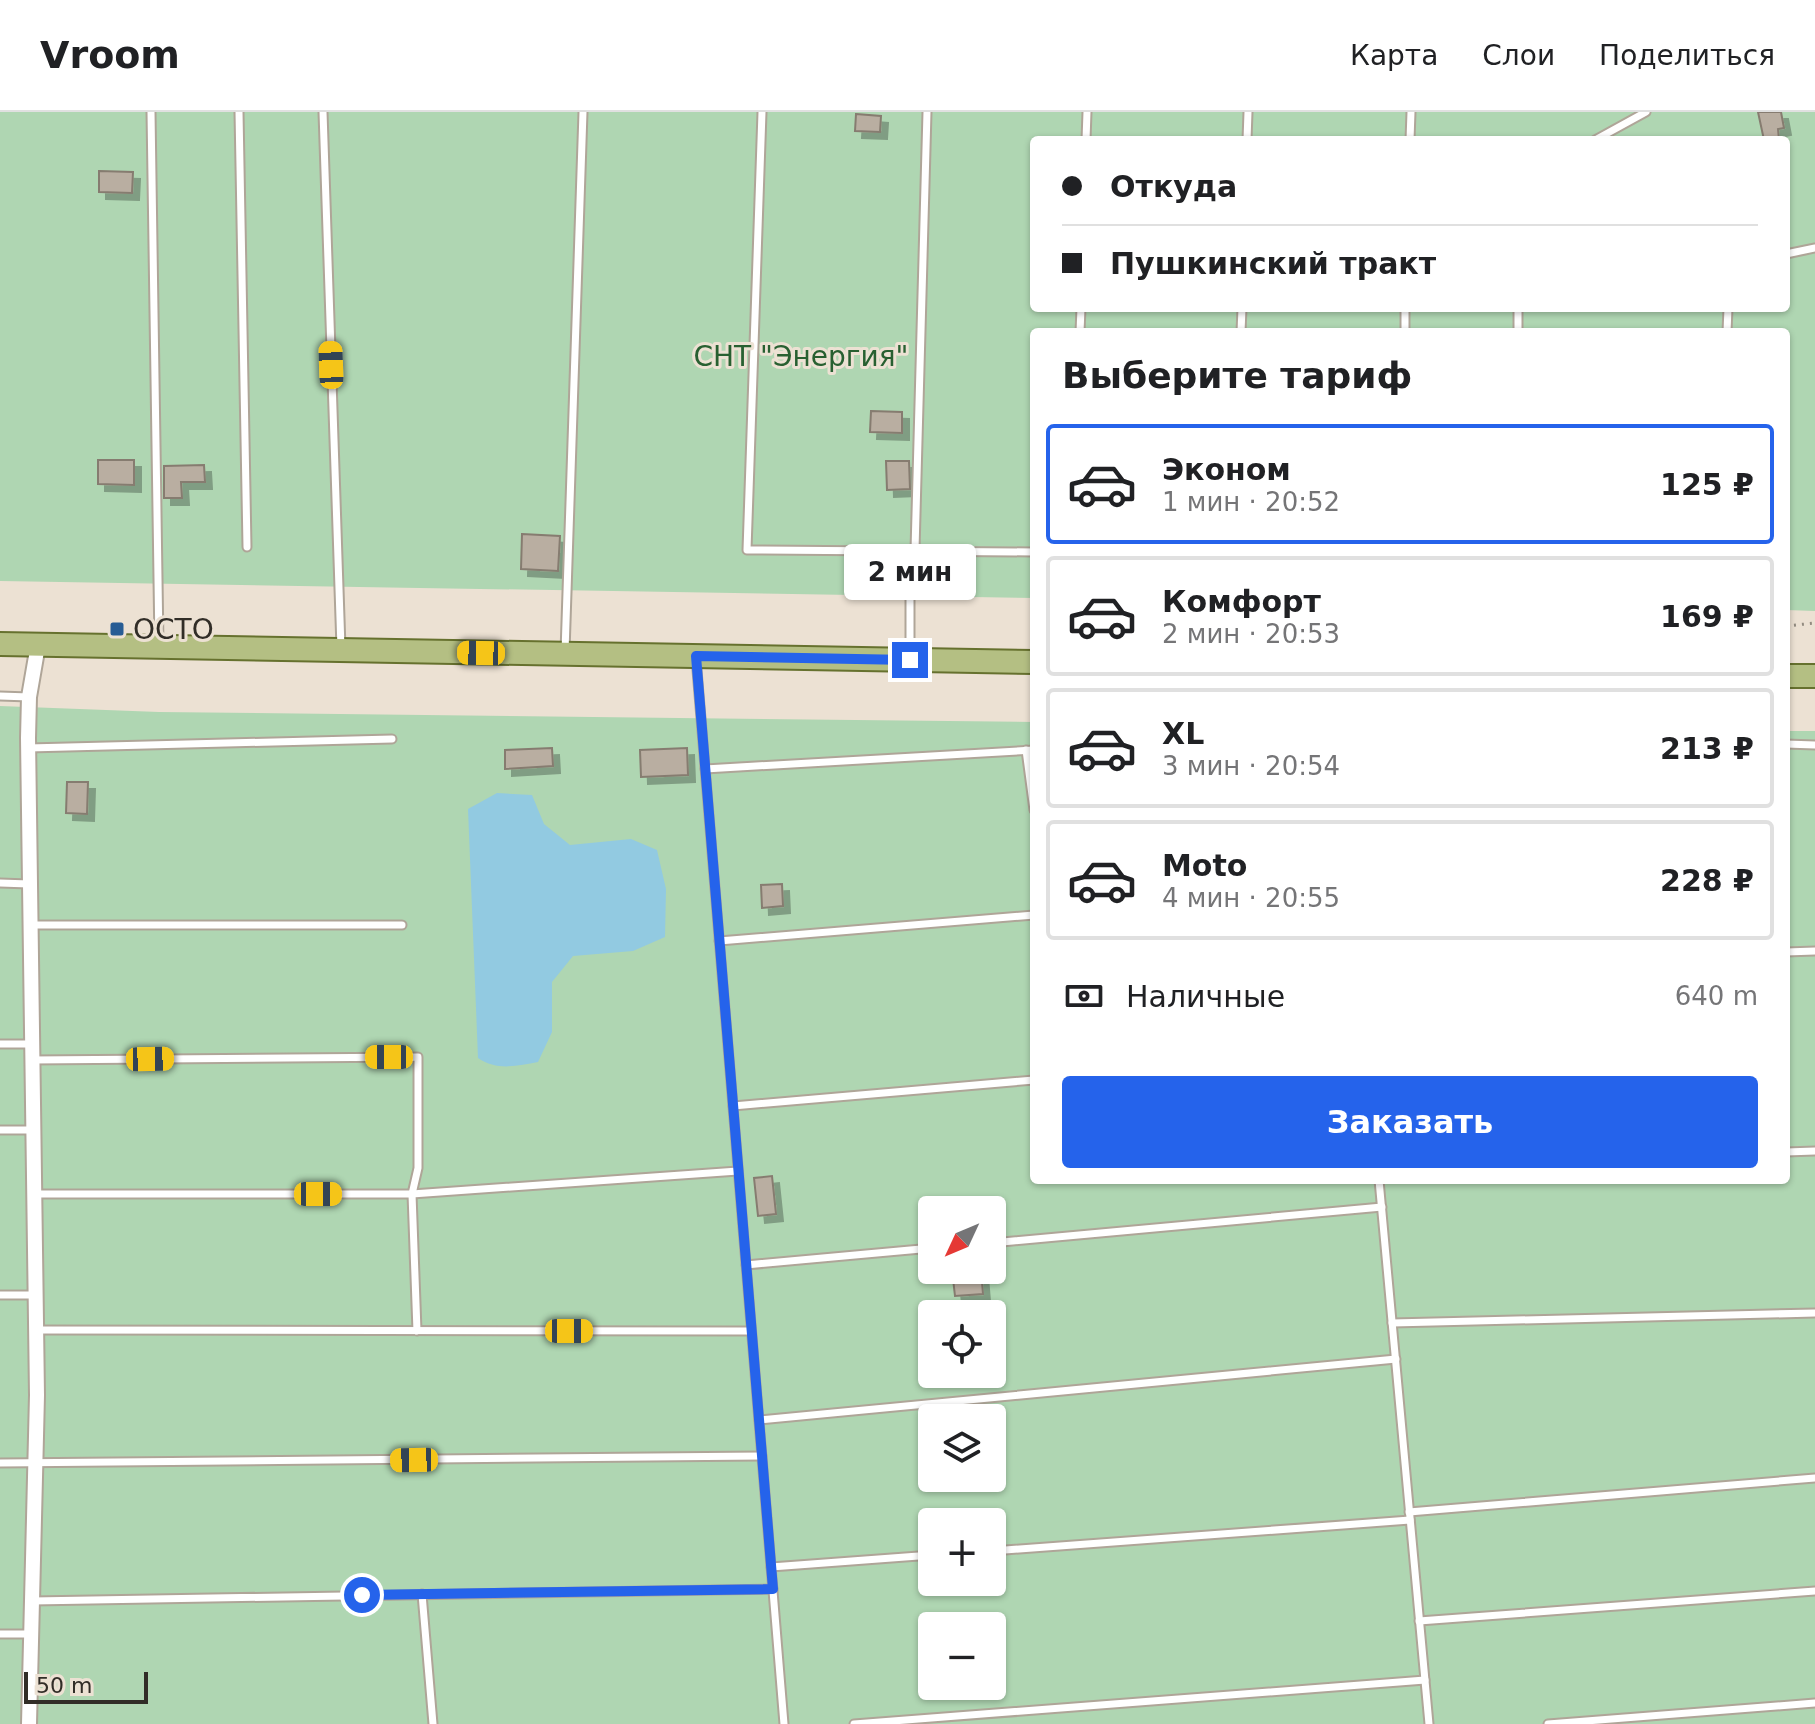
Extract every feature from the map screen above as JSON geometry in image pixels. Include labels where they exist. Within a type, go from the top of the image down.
[{"type":"main road","points":[[0,644],[1030,662]]},
{"type":"main road","points":[[1790,676],[1815,676]]},
{"type":"street","points":[[29,1724],[35,1295],[28,748],[29,697],[38,645]]},
{"type":"lane","points":[[151,112],[159,648]]},
{"type":"lane","points":[[239,112],[247,547]]},
{"type":"lane","points":[[323,112],[341,651]]},
{"type":"lane","points":[[565,654],[583,112]]},
{"type":"lane","points":[[762,112],[747,550],[1030,552]]},
{"type":"lane","points":[[910,660],[910,573],[915,550],[927,112]]},
{"type":"lane","points":[[1086,136],[1087,112]]},
{"type":"lane","points":[[1247,136],[1248,112]]},
{"type":"lane","points":[[1410,136],[1411,112]]},
{"type":"lane","points":[[1602,136],[1646,112]]},
{"type":"lane","points":[[1790,253],[1815,248]]},
{"type":"lane","points":[[696,656],[784,1724]]},
{"type":"lane","points":[[0,696],[29,697]]},
{"type":"lane","points":[[28,748],[392,739]]},
{"type":"lane","points":[[1790,744],[1815,745]]},
{"type":"lane","points":[[705,769],[1030,750]]},
{"type":"lane","points":[[0,883],[29,884]]},
{"type":"lane","points":[[719,941],[1030,915]]},
{"type":"lane","points":[[29,925],[402,925]]},
{"type":"lane","points":[[1790,952],[1815,951]]},
{"type":"lane","points":[[0,1044],[31,1044]]},
{"type":"lane","points":[[31,1060],[418,1057],[418,1168],[412,1194],[417,1331]]},
{"type":"lane","points":[[733,1106],[1030,1080]]},
{"type":"lane","points":[[0,1130],[33,1130]]},
{"type":"lane","points":[[1790,1152],[1815,1151]]},
{"type":"lane","points":[[33,1194],[412,1194],[738,1171]]},
{"type":"lane","points":[[1379,1184],[1429,1724]]},
{"type":"lane","points":[[1006,1242],[1382,1207]]},
{"type":"lane","points":[[746,1265],[918,1249]]},
{"type":"lane","points":[[0,1295],[35,1295]]},
{"type":"lane","points":[[1392,1323],[1815,1313]]},
{"type":"lane","points":[[35,1330],[751,1331]]},
{"type":"lane","points":[[759,1420],[1396,1359]]},
{"type":"lane","points":[[0,1463],[762,1456]]},
{"type":"lane","points":[[1006,1550],[1815,1478]]},
{"type":"lane","points":[[771,1567],[918,1556]]},
{"type":"lane","points":[[32,1601],[773,1589]]},
{"type":"lane","points":[[1419,1621],[1815,1591]]},
{"type":"lane","points":[[422,1594],[433,1724]]},
{"type":"lane","points":[[0,1634],[31,1634]]},
{"type":"lane","points":[[854,1724],[1425,1680]]},
{"type":"lane","points":[[1548,1724],[1815,1703]]},
{"type":"path","points":[[1790,626],[1815,623]]},
{"type":"green space","name":"СНТ \"Энергия\"","points":[[0,112],[1815,112],[1815,611],[1790,610],[1790,328],[1030,328],[1030,598],[0,581]]},
{"type":"green space","points":[[0,706],[159,712],[1030,722],[1030,1184],[1790,1184],[1790,731],[1815,731],[1815,1724],[0,1724]]},
{"type":"water","points":[[497,793],[532,795],[544,824],[570,845],[631,839],[657,850],[666,889],[665,937],[633,951],[573,956],[552,982],[552,1032],[538,1062],[507,1066],[492,1065],[478,1058],[468,809]]},
{"type":"building","points":[[1758,112],[1781,112],[1784,128],[1778,129],[1779,136],[1763,136]]},
{"type":"building","points":[[856,114],[881,116],[880,132],[855,131]]},
{"type":"building","points":[[99,171],[133,172],[132,193],[99,192]]},
{"type":"building","points":[[871,411],[902,412],[902,433],[870,432]]},
{"type":"building","points":[[98,460],[134,460],[134,485],[98,484]]},
{"type":"building","points":[[886,461],[909,461],[910,489],[887,490]]},
{"type":"building","points":[[204,465],[205,482],[181,482],[182,498],[164,498],[164,466]]},
{"type":"building","points":[[522,534],[560,536],[558,571],[521,569]]},
{"type":"building","points":[[552,748],[553,766],[505,769],[505,750]]},
{"type":"building","points":[[687,748],[688,775],[641,777],[640,750]]},
{"type":"building","points":[[67,782],[88,782],[87,814],[66,813]]},
{"type":"building","points":[[782,884],[783,906],[762,908],[761,885]]},
{"type":"building","points":[[772,1176],[776,1214],[758,1216],[754,1178]]},
{"type":"building","points":[[954,1284],[982,1284],[983,1294],[955,1296]]},
{"type":"place","name":"ОСТО","points":[[117,629]]},
{"type":"route","points":[[362,1595],[773,1589],[696,656],[910,660]]}]
